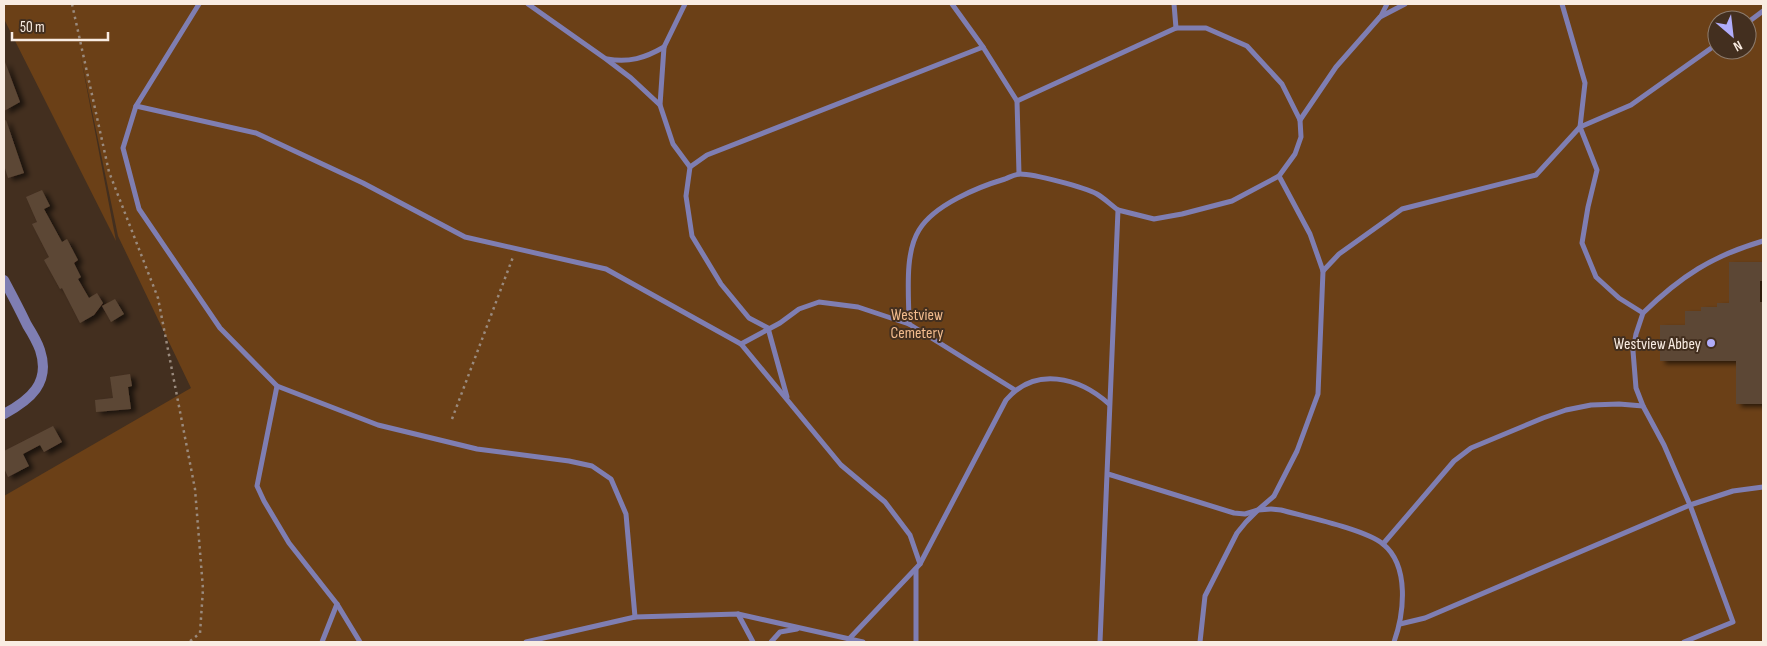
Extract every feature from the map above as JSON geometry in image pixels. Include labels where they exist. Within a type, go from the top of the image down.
[{"type":"street","points":[[4,280],[40,349],[43,362],[42,375],[38,387],[19,406],[4,414]]},
{"type":"lane","points":[[199,4],[136,106],[123,148],[139,209],[220,328],[277,386],[378,425],[477,450],[569,461],[592,466],[611,479],[626,514],[635,617]]},
{"type":"lane","points":[[528,4],[631,78],[660,105]]},
{"type":"lane","points":[[686,4],[664,47],[660,105],[673,144],[690,167],[686,196],[692,236],[721,284],[749,318],[768,328],[788,401]]},
{"type":"lane","points":[[952,4],[983,47],[1017,102],[1019,174]]},
{"type":"lane","points":[[1174,4],[1176,28]]},
{"type":"lane","points":[[1300,120],[1336,67],[1380,17],[1387,4]]},
{"type":"lane","points":[[1380,17],[1405,4]]},
{"type":"lane","points":[[1562,4],[1585,83],[1580,127],[1597,170],[1588,206],[1582,243],[1596,277],[1619,298],[1643,313]]},
{"type":"lane","points":[[909,324],[908,275],[913,244],[918,231],[927,219],[958,197],[1019,174],[1059,181],[1096,194],[1118,210],[1154,219],[1232,201],[1279,176],[1296,154],[1301,137],[1300,120],[1282,84],[1247,46],[1206,28],[1176,28],[1017,102]]},
{"type":"lane","points":[[606,59],[620,62],[632,61],[649,56],[664,47]]},
{"type":"lane","points":[[690,167],[707,155],[983,47]]},
{"type":"lane","points":[[1324,271],[1339,254],[1402,209],[1536,175],[1580,127],[1631,104],[1707,51]]},
{"type":"lane","points":[[136,106],[256,133],[363,183],[465,237],[606,269],[742,344],[841,466],[885,502],[910,535],[920,564]]},
{"type":"lane","points":[[1200,642],[1205,596],[1237,533],[1274,496],[1283,480],[1297,451],[1318,394],[1324,271],[1310,234],[1279,176]]},
{"type":"lane","points":[[1100,642],[1118,210]]},
{"type":"lane","points":[[1684,642],[1733,622],[1690,505],[1664,445],[1643,406],[1636,388],[1633,351],[1636,334],[1643,313],[1670,289],[1705,263],[1727,253],[1763,241]]},
{"type":"lane","points":[[742,344],[780,323],[799,309],[819,302],[858,307],[909,324],[1015,390]]},
{"type":"lane","points":[[849,639],[920,564],[1006,400],[1015,390],[1026,384],[1046,378],[1061,379],[1098,394],[1109,404]]},
{"type":"lane","points":[[277,386],[257,486],[289,543],[337,604],[360,642]]},
{"type":"lane","points":[[1384,544],[1454,461],[1472,448],[1566,410],[1591,405],[1619,404],[1643,406]]},
{"type":"lane","points":[[1108,474],[1234,513],[1244,514],[1258,510],[1280,510],[1318,520],[1372,538],[1384,544],[1393,556],[1402,586],[1403,601],[1400,624],[1394,642]]},
{"type":"lane","points":[[1400,624],[1425,618],[1690,505],[1733,491],[1763,487]]},
{"type":"lane","points":[[916,569],[916,642]]},
{"type":"lane","points":[[322,642],[337,604]]},
{"type":"lane","points":[[738,614],[753,642]]},
{"type":"lane","points":[[526,642],[635,617],[738,614],[863,642]]},
{"type":"lane","points":[[771,642],[780,632],[800,628]]},
{"type":"path","points":[[72,4],[109,172],[158,298],[193,479],[203,589],[200,633],[189,642]]},
{"type":"path","points":[[452,419],[517,249]]},
{"type":"green space","name":"Westview Cemetery","points":[[4,4],[1763,4],[1763,642],[4,642],[4,496],[191,388],[118,236],[80,53],[116,241],[4,19]]},
{"type":"building","points":[[4,63],[20,102],[4,111]]},
{"type":"building","points":[[6,120],[24,173],[8,178],[4,165],[4,121]]},
{"type":"building","points":[[42,190],[50,206],[44,209],[62,242],[67,239],[78,260],[74,263],[81,277],[78,279],[89,298],[97,293],[103,303],[94,315],[80,323],[62,288],[60,289],[44,260],[49,257],[32,224],[37,222],[26,197]]},
{"type":"building","name":"Westview Abbey","points":[[1729,262],[1763,262],[1763,281],[1760,281],[1760,302],[1763,302],[1763,404],[1736,404],[1736,361],[1660,361],[1660,325],[1685,325],[1685,311],[1701,311],[1701,307],[1717,307],[1717,303],[1729,303]]},
{"type":"building","points":[[115,299],[124,314],[111,322],[102,306]]},
{"type":"building","points":[[130,374],[132,386],[128,387],[131,409],[96,412],[95,400],[113,398],[110,377]]},
{"type":"building","points":[[53,426],[62,442],[44,452],[40,445],[23,454],[29,466],[8,477],[4,468],[4,451]]},
{"type":"place","name":"Westview Abbey","points":[[1711,343]]}]
